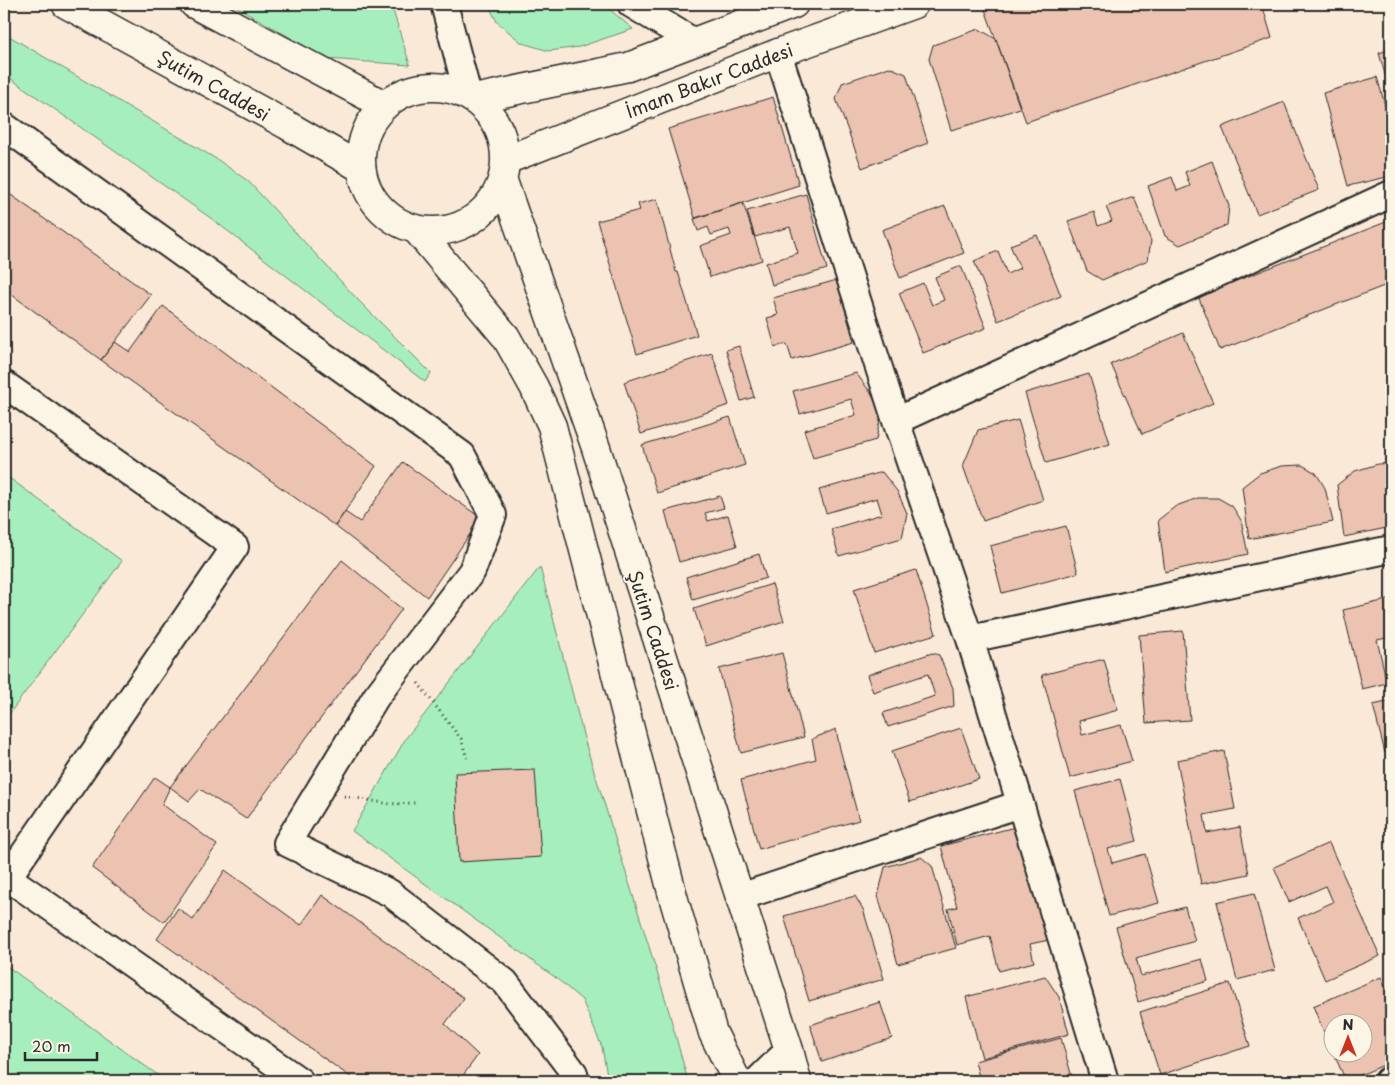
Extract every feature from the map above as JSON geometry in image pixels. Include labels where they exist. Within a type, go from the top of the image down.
[{"type":"main road","name":"Şutim Caddesi","points":[[66,4],[287,125],[361,168]]},
{"type":"main road","points":[[194,4],[384,105]]},
{"type":"main road","points":[[471,97],[628,67],[794,4]]},
{"type":"main road","name":"İmam Bakır Caddesi","points":[[504,171],[778,53],[914,4]]},
{"type":"main road","points":[[424,87],[447,87],[471,97],[488,111],[498,125],[504,142],[504,171],[493,201],[478,216],[459,227],[437,231],[416,229],[396,221],[379,207],[367,189],[361,168],[362,145],[370,123],[384,105],[403,93],[424,87]]},
{"type":"main road","name":"Şutim Caddesi","points":[[504,171],[596,448],[789,1050],[797,1081]]},
{"type":"main road","points":[[416,229],[506,337],[534,387],[552,426],[674,900],[713,1033],[737,1081]]},
{"type":"street","points":[[444,4],[471,97]]},
{"type":"street","points":[[631,4],[694,42]]},
{"type":"street","points":[[778,53],[896,421],[970,639],[1105,1081]]},
{"type":"street","points":[[4,126],[462,455],[493,515],[472,571],[376,697],[287,844],[390,893],[505,982],[574,1073],[575,1081]]},
{"type":"street","points":[[896,421],[1391,194]]},
{"type":"street","points":[[4,384],[235,547],[6,880],[300,1081]]},
{"type":"street","points":[[970,639],[1391,549]]},
{"type":"street","points":[[740,897],[1020,804]]},
{"type":"street","points":[[757,1081],[789,1050]]},
{"type":"path","points":[[403,662],[460,739],[467,758]]},
{"type":"path","points":[[318,792],[390,804],[416,803]]},
{"type":"green space","points":[[232,4],[391,4],[410,65],[327,59]]},
{"type":"green space","points":[[488,4],[603,4],[633,29],[579,47],[549,51],[522,43],[497,22]]},
{"type":"green space","points":[[4,33],[218,160],[248,181],[359,301],[431,373],[425,382],[212,219],[4,74]]},
{"type":"green space","points":[[4,474],[122,561],[4,721]]},
{"type":"green space","points":[[540,567],[585,742],[666,1001],[688,1081],[608,1081],[602,1047],[582,1000],[556,978],[352,831],[406,738]]},
{"type":"green space","points":[[4,964],[166,1081],[4,1081]]},
{"type":"building","points":[[983,4],[1262,4],[1272,38],[1026,122]]},
{"type":"building","points":[[979,29],[996,39],[1020,108],[951,130],[929,59],[933,45]]},
{"type":"building","points":[[1391,49],[1391,96],[1379,53]]},
{"type":"building","points":[[889,67],[906,74],[928,143],[862,168],[836,99],[842,83]]},
{"type":"building","points":[[1377,77],[1391,126],[1391,176],[1348,186],[1323,93]]},
{"type":"building","points":[[773,97],[799,185],[695,218],[668,129]]},
{"type":"building","points":[[1284,102],[1319,190],[1257,214],[1222,127]]},
{"type":"building","points":[[1212,161],[1229,206],[1227,225],[1180,245],[1165,236],[1148,186],[1172,177],[1177,191],[1190,186],[1185,172]]},
{"type":"building","points":[[4,190],[151,295],[101,360],[4,289]]},
{"type":"building","points":[[806,194],[827,269],[772,285],[766,263],[798,253],[790,227],[755,237],[747,211]]},
{"type":"building","points":[[1134,197],[1151,241],[1148,260],[1102,280],[1087,271],[1068,221],[1094,212],[1098,226],[1112,221],[1106,207]]},
{"type":"building","points":[[657,199],[676,272],[678,272],[697,335],[637,354],[597,221],[640,210],[638,204]]},
{"type":"building","points":[[743,203],[762,260],[710,277],[700,246],[731,235],[729,229],[711,235],[708,227],[698,231],[694,219]]},
{"type":"building","points":[[945,206],[964,253],[900,278],[882,230]]},
{"type":"building","points":[[1391,220],[1391,286],[1389,284],[1220,350],[1198,296]]},
{"type":"building","points":[[1037,235],[1061,296],[998,321],[974,261],[998,251],[1007,274],[1020,268],[1010,245]]},
{"type":"building","points":[[961,266],[986,328],[923,353],[899,293],[923,283],[932,305],[944,300],[935,277]]},
{"type":"building","points":[[837,280],[854,342],[792,360],[787,344],[775,347],[767,318],[778,315],[773,298]]},
{"type":"building","points":[[163,306],[376,466],[335,526],[101,360],[115,342],[130,352]]},
{"type":"building","points":[[1183,333],[1213,403],[1142,434],[1111,364]]},
{"type":"building","points":[[739,346],[754,397],[741,401],[726,350]]},
{"type":"building","points":[[712,353],[729,405],[641,434],[624,382]]},
{"type":"building","points":[[856,373],[871,393],[881,415],[876,440],[813,458],[804,430],[856,415],[851,399],[800,414],[793,391]]},
{"type":"building","points":[[1089,374],[1110,444],[1046,463],[1025,393]]},
{"type":"building","points":[[730,417],[745,465],[657,493],[642,445]]},
{"type":"building","points":[[1018,420],[1043,500],[983,521],[963,466],[978,430]]},
{"type":"building","points":[[403,462],[481,518],[427,597],[335,526],[345,512],[360,522]]},
{"type":"building","points":[[1391,463],[1391,527],[1344,537],[1337,485],[1355,471],[1378,464]]},
{"type":"building","points":[[1302,465],[1316,473],[1325,488],[1333,522],[1249,539],[1242,487],[1260,473],[1282,466]]},
{"type":"building","points":[[882,472],[897,491],[907,513],[902,538],[839,556],[831,529],[882,514],[877,498],[826,513],[819,490]]},
{"type":"building","points":[[720,496],[724,508],[705,513],[708,521],[728,515],[737,546],[679,562],[665,511]]},
{"type":"building","points":[[1198,498],[1218,498],[1232,506],[1241,520],[1248,554],[1165,572],[1158,520],[1176,506]]},
{"type":"building","points":[[1066,526],[1078,573],[1002,593],[990,546]]},
{"type":"building","points":[[759,554],[766,578],[693,600],[686,577]]},
{"type":"building","points":[[342,560],[402,609],[246,819],[200,789],[189,801],[170,787]]},
{"type":"building","points":[[916,570],[936,634],[874,653],[854,589]]},
{"type":"building","points":[[772,584],[784,621],[706,646],[694,609]]},
{"type":"building","points":[[1391,599],[1391,637],[1377,640],[1387,683],[1362,689],[1343,610]]},
{"type":"building","points":[[1183,631],[1190,720],[1146,723],[1139,635]]},
{"type":"building","points":[[782,653],[804,737],[741,753],[719,669]]},
{"type":"building","points":[[932,653],[939,655],[953,688],[954,706],[888,727],[883,713],[935,696],[928,674],[873,692],[867,675]]},
{"type":"building","points":[[1104,659],[1118,710],[1079,721],[1082,735],[1121,725],[1132,761],[1070,778],[1042,675]]},
{"type":"building","points":[[1391,701],[1391,751],[1385,753],[1373,705]]},
{"type":"building","points":[[961,728],[979,779],[910,802],[892,751]]},
{"type":"building","points":[[836,729],[859,820],[759,849],[741,780],[816,759],[812,739]]},
{"type":"building","points":[[1224,751],[1235,809],[1204,815],[1207,833],[1240,827],[1249,874],[1201,884],[1177,760]]},
{"type":"building","points":[[535,770],[541,857],[459,862],[455,773]]},
{"type":"building","points":[[155,777],[170,787],[162,804],[217,845],[164,922],[92,868]]},
{"type":"building","points":[[1120,779],[1137,841],[1108,849],[1112,863],[1145,854],[1159,903],[1109,916],[1075,791]]},
{"type":"building","points":[[1019,826],[1049,940],[1030,944],[1034,962],[999,971],[990,936],[957,945],[948,909],[957,907],[941,846]]},
{"type":"building","points":[[1329,843],[1380,956],[1325,980],[1298,918],[1333,902],[1326,886],[1289,902],[1274,867]]},
{"type":"building","points":[[921,857],[932,866],[956,948],[898,964],[878,896],[885,867]]},
{"type":"building","points":[[225,870],[301,925],[322,895],[464,998],[445,1024],[478,1055],[459,1081],[356,1081],[157,939],[178,908],[193,920]]},
{"type":"building","points":[[1254,893],[1275,970],[1237,980],[1217,902]]},
{"type":"building","points":[[855,896],[863,909],[884,979],[809,1001],[784,916]]},
{"type":"building","points":[[1185,907],[1195,941],[1136,958],[1141,976],[1202,959],[1208,981],[1138,1002],[1116,927]]},
{"type":"building","points":[[1045,976],[1059,997],[1069,1034],[982,1058],[966,997]]},
{"type":"building","points":[[1381,977],[1391,1001],[1391,1062],[1346,1081],[1337,1062],[1372,1062],[1372,1012],[1322,1012],[1322,1027],[1313,1006]]},
{"type":"building","points":[[1230,983],[1250,1046],[1160,1075],[1140,1012]]},
{"type":"building","points":[[880,1002],[892,1038],[822,1062],[810,1025]]},
{"type":"building","points":[[1061,1038],[1073,1081],[980,1081],[975,1061]]}]
